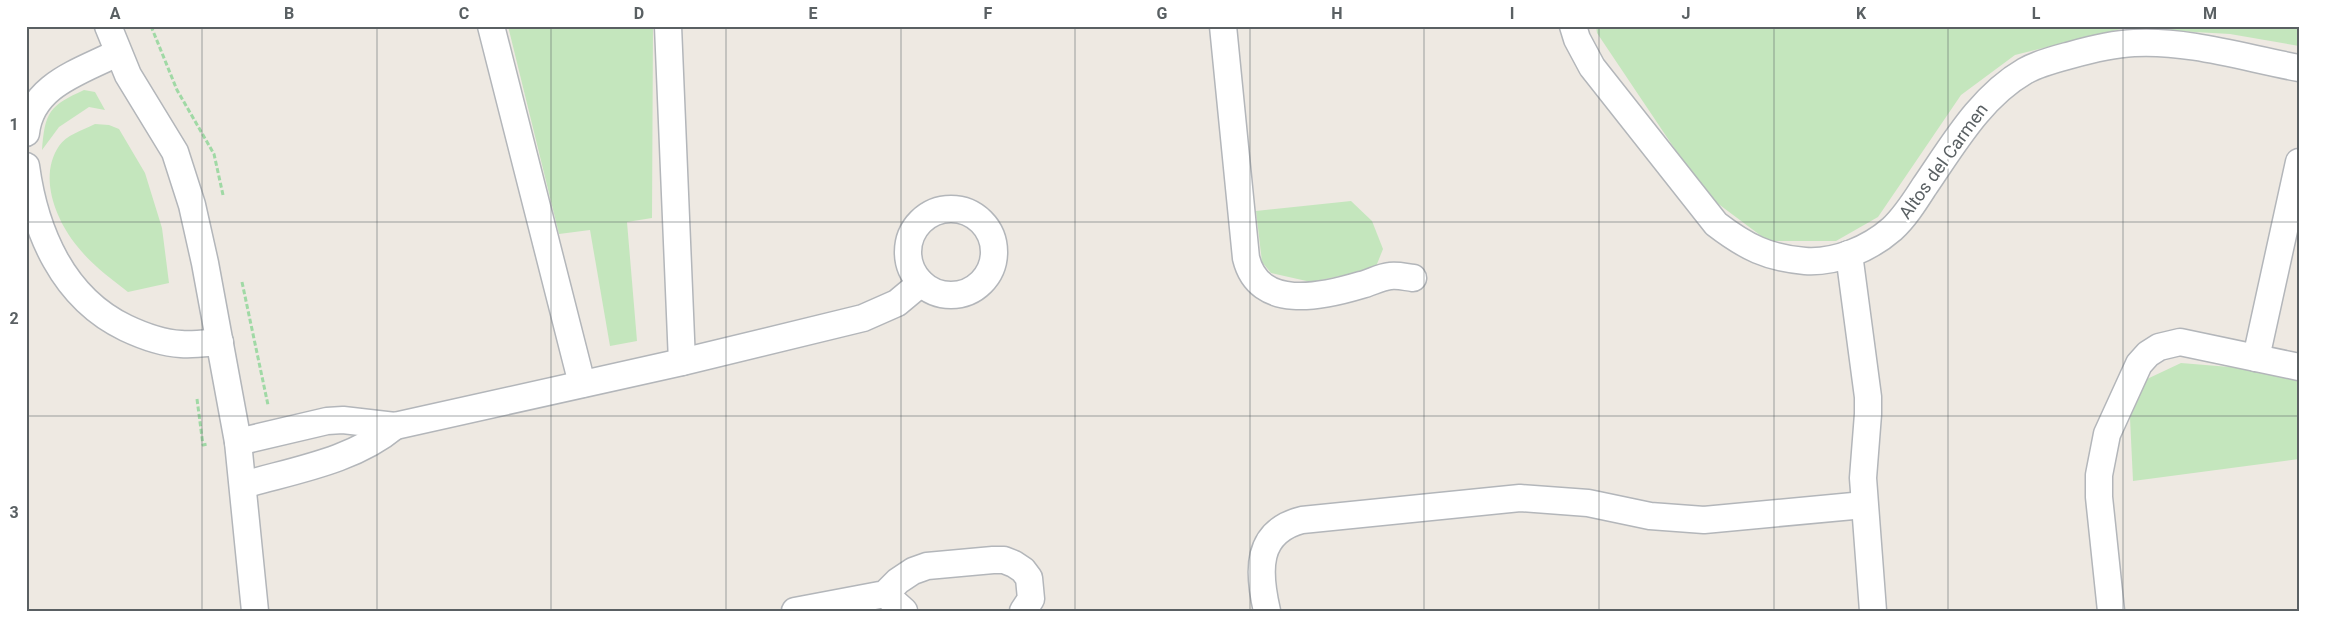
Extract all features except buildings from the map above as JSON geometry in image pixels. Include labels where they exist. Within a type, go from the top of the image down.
[{"type":"street","points":[[108,26],[117,53],[128,75],[166,134],[182,171],[205,263],[238,442],[256,611]]},
{"type":"street","points":[[491,26],[582,384]]},
{"type":"street","points":[[668,26],[682,362]]},
{"type":"street","points":[[1223,26],[1246,258],[1253,276],[1270,291],[1282,295],[1341,290],[1390,276],[1413,278]]},
{"type":"street","name":"Altos del Carmen","points":[[1573,26],[1577,39],[1592,67],[1696,202],[1716,224],[1738,241],[1764,254],[1784,259],[1814,261],[1849,254],[1870,244],[1892,229],[1905,215],[1967,125],[1986,102],[2002,86],[2026,70],[2099,47],[2134,43],[2186,46],[2299,68]]},
{"type":"street","points":[[26,133],[27,123],[33,107],[54,84],[117,53]]},
{"type":"street","points":[[2256,358],[2299,162]]},
{"type":"street","points":[[26,166],[37,219],[46,242],[56,263],[81,297],[117,324],[139,334],[181,344],[220,342]]},
{"type":"street","points":[[1849,254],[1868,405],[1863,478],[1873,611]]},
{"type":"street","points":[[238,442],[343,420],[395,426],[682,362],[863,318],[897,303],[921,283]]},
{"type":"street","points":[[2111,611],[2099,497],[2099,475],[2107,434],[2139,364],[2148,354],[2159,347],[2180,342],[2299,367]]},
{"type":"street","points":[[244,485],[345,455],[367,446],[395,426]]},
{"type":"street","points":[[1267,611],[1261,571],[1262,558],[1266,546],[1281,528],[1302,520],[1520,498],[1588,503],[1650,516],[1704,520],[1864,504]]},
{"type":"street","points":[[795,611],[885,594],[898,581],[913,571],[928,566],[1004,560],[1023,570],[1029,578],[1032,588],[1031,599],[1023,611]]},
{"type":"street","points":[[885,594],[904,611]]},
{"type":"path","points":[[196,390],[203,445],[238,442]]},
{"type":"green space","points":[[508,26],[653,26],[652,218],[627,222],[637,341],[610,346],[590,230],[559,234]]},
{"type":"green space","points":[[1596,26],[2299,26],[2299,46],[2230,34],[2125,28],[2015,55],[1961,95],[1878,217],[1836,241],[1768,241],[1705,194],[1597,33]]},
{"type":"green space","points":[[84,90],[95,92],[105,110],[89,107],[59,127],[42,150],[45,127],[51,112],[63,101]]},
{"type":"green space","points":[[95,124],[109,125],[119,129],[145,173],[162,228],[169,283],[128,292],[88,259],[69,236],[62,224],[52,198],[50,184],[53,158],[62,142],[75,133]]},
{"type":"green space","points":[[1351,201],[1372,221],[1383,249],[1375,269],[1311,282],[1271,273],[1262,262],[1256,211]]},
{"type":"green space","points":[[2181,363],[2254,369],[2299,380],[2299,459],[2133,481],[2130,418],[2147,379]]}]
